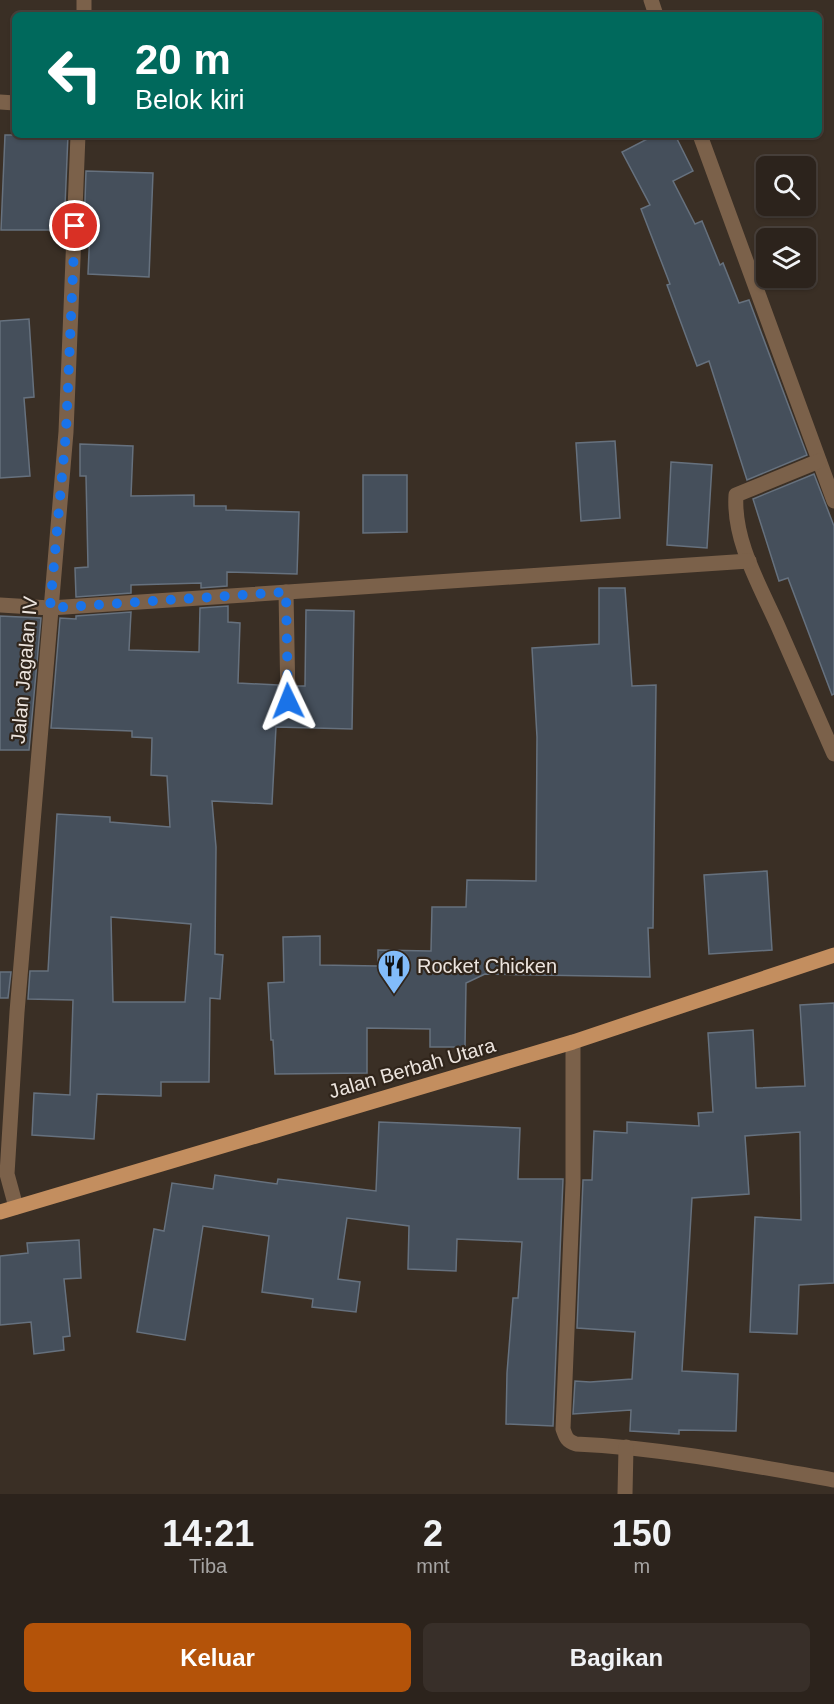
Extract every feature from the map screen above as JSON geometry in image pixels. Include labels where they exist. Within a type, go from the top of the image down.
[{"type":"main road","name":"Jalan Berbah Utara","points":[[0,1212],[573,1042],[834,955]]},
{"type":"street","name":"Jalan Jagalan IV","points":[[16,1207],[7,1174],[17,1012],[66,432],[78,138]]},
{"type":"street","points":[[701,138],[834,501]]},
{"type":"street","points":[[819,461],[736,495],[737,524],[749,561],[834,754]]},
{"type":"street","points":[[0,605],[50,608],[749,561]]},
{"type":"street","points":[[286,592],[288,701]]},
{"type":"street","points":[[573,1042],[573,1183],[564,1429],[569,1442],[626,1447],[738,1463],[834,1480]]},
{"type":"street","points":[[625,1494],[626,1447]]},
{"type":"building","points":[[5,135],[12,135],[12,138],[68,138],[64,230],[1,230]]},
{"type":"building","points":[[649,138],[676,138],[693,171],[673,181],[695,224],[702,221],[720,265],[723,263],[739,303],[749,300],[807,455],[747,480],[709,361],[697,366],[667,285],[670,284],[641,209],[650,205],[622,152]]},
{"type":"building","points":[[86,171],[153,173],[149,277],[88,274],[90,229],[84,230]]},
{"type":"building","points":[[29,319],[34,397],[24,398],[30,476],[0,478],[0,321]]},
{"type":"building","points":[[615,441],[620,518],[581,521],[576,443]]},
{"type":"building","points":[[80,444],[133,446],[131,496],[194,495],[194,506],[226,506],[226,510],[299,512],[297,574],[227,572],[227,586],[201,588],[201,583],[131,585],[131,593],[76,597],[75,568],[88,567],[86,476],[80,476]]},
{"type":"building","points":[[671,462],[712,465],[707,548],[667,545]]},
{"type":"building","points":[[814,474],[834,526],[834,694],[832,695],[788,578],[779,581],[753,499]]},
{"type":"building","points":[[363,475],[407,475],[407,532],[363,533]]},
{"type":"building","points":[[599,588],[625,588],[632,686],[656,685],[653,928],[648,928],[650,977],[485,974],[466,983],[465,1047],[430,1047],[430,1029],[367,1028],[367,1073],[275,1074],[268,983],[284,982],[283,937],[320,936],[320,965],[378,966],[378,950],[431,951],[432,907],[466,907],[467,880],[536,881],[537,737],[532,648],[599,644]]},
{"type":"building","points":[[228,606],[228,622],[240,623],[238,683],[278,685],[279,705],[288,711],[297,705],[297,686],[305,686],[306,610],[354,611],[352,729],[276,727],[272,804],[212,801],[216,847],[215,954],[223,955],[220,999],[210,998],[209,1082],[161,1082],[161,1096],[97,1094],[94,1139],[32,1135],[34,1093],[70,1095],[73,1000],[28,999],[30,971],[48,971],[57,814],[110,817],[110,822],[170,827],[167,776],[151,775],[152,738],[132,737],[132,731],[51,728],[60,618],[76,619],[76,616],[131,612],[129,650],[199,652],[200,608]],"holes":[[[111,917],[191,924],[185,1002],[113,1002]]]},
{"type":"building","points":[[0,616],[41,618],[29,750],[0,750]]},
{"type":"building","points":[[767,871],[772,950],[709,954],[704,875]]},
{"type":"building","points":[[0,972],[11,972],[8,998],[0,998]]},
{"type":"building","points":[[834,1003],[834,1283],[799,1285],[797,1334],[750,1332],[755,1217],[801,1220],[800,1132],[745,1136],[749,1194],[692,1198],[682,1371],[738,1374],[736,1431],[679,1430],[679,1434],[630,1431],[631,1410],[573,1414],[575,1381],[632,1379],[635,1332],[577,1328],[583,1180],[592,1180],[594,1131],[627,1133],[627,1122],[699,1126],[698,1113],[713,1112],[708,1033],[753,1030],[756,1088],[805,1086],[800,1005]]},
{"type":"building","points":[[379,1122],[520,1128],[518,1179],[563,1179],[553,1426],[506,1424],[507,1373],[513,1298],[518,1298],[522,1242],[457,1239],[456,1271],[408,1269],[409,1226],[347,1218],[338,1279],[360,1282],[356,1312],[312,1307],[313,1299],[262,1292],[269,1236],[203,1226],[185,1340],[137,1332],[154,1229],[164,1231],[172,1183],[213,1189],[215,1175],[277,1184],[278,1179],[376,1191]]},
{"type":"building","points":[[79,1240],[81,1278],[64,1279],[70,1336],[63,1337],[64,1350],[34,1354],[31,1322],[0,1325],[0,1256],[28,1253],[27,1243]]},
{"type":"place","name":"Rocket Chicken","points":[[394,995]]},
{"type":"route","points":[[75,226],[66,432],[50,608],[286,592],[288,701]]}]
